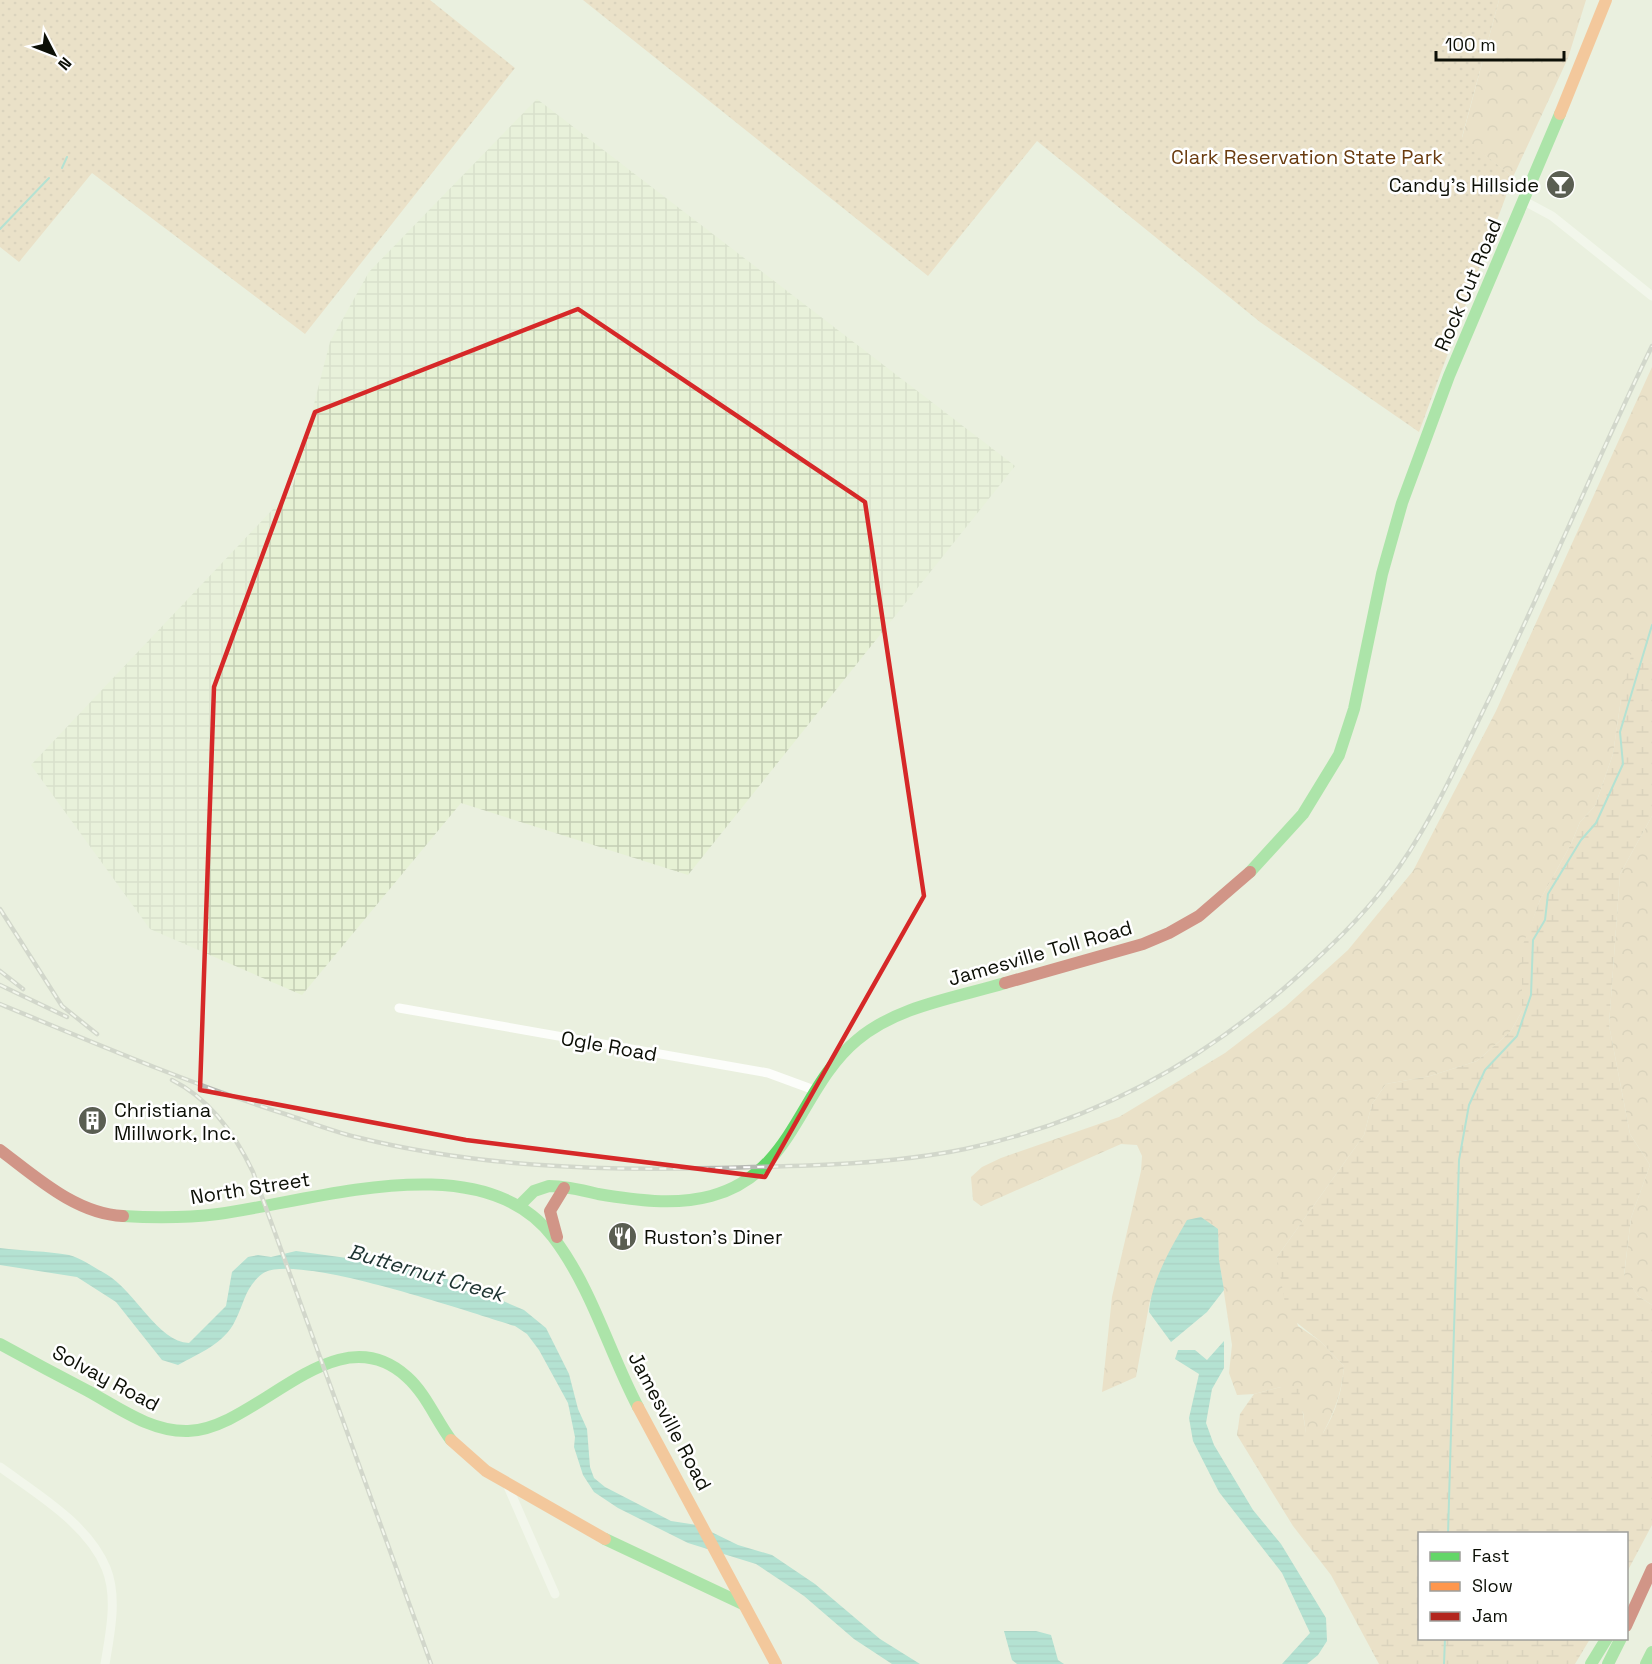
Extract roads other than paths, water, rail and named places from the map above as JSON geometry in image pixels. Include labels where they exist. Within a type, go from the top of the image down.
[{"type":"main road","name":"Rock Cut Road","points":[[1397,519],[1470,328],[1564,111],[1606,0]]},
{"type":"main road","name":"Jamesville Toll Road","points":[[520,1205],[536,1189],[554,1186],[662,1203],[724,1191],[742,1183],[767,1165],[784,1147],[817,1091],[844,1052],[879,1024],[901,1013],[1143,944],[1178,929],[1210,908],[1248,874],[1305,811],[1332,770],[1345,741],[1385,559],[1397,519]]},
{"type":"main road","name":"North Street","points":[[0,1150],[60,1194],[77,1203],[105,1213],[146,1219],[201,1217],[322,1196],[442,1183],[483,1188],[520,1205]]},
{"type":"main road","points":[[562,1250],[550,1213],[551,1202],[564,1188]]},
{"type":"main road","name":"Jamesville Road","points":[[520,1205],[536,1217],[562,1250],[627,1385],[776,1664]]},
{"type":"main road","name":"Solvay Road","points":[[0,1344],[149,1424],[165,1430],[187,1431],[210,1428],[236,1416],[316,1367],[352,1359],[387,1364],[398,1370],[417,1387],[448,1437],[467,1457],[622,1549],[743,1604]]},
{"type":"main road","points":[[1628,1603],[1652,1569]]},
{"type":"main road","points":[[1628,1622],[1652,1569]]},
{"type":"main road","points":[[1591,1664],[1606,1640]]},
{"type":"main road","points":[[1608,1664],[1620,1640]]},
{"type":"main road","points":[[1646,1664],[1652,1652]]},
{"type":"street","points":[[1524,201],[1552,216],[1652,296]]},
{"type":"street","name":"Ogle Road","points":[[399,1008],[768,1074],[817,1091]]},
{"type":"street","points":[[0,1467],[77,1528],[94,1546],[106,1568],[112,1606],[105,1664]]},
{"type":"street","points":[[506,1482],[555,1594]]},
{"type":"water","points":[[1201,1217],[1218,1229],[1219,1260],[1224,1290],[1207,1312],[1171,1342],[1149,1312],[1151,1300],[1163,1264],[1187,1220]]},
{"type":"water","name":"Butternut Creek","points":[[0,1248],[74,1256],[117,1282],[167,1334],[189,1343],[226,1306],[232,1272],[248,1257],[258,1255],[271,1257],[296,1251],[419,1268],[439,1274],[468,1292],[503,1301],[524,1310],[546,1328],[569,1374],[578,1409],[587,1429],[590,1467],[594,1478],[605,1487],[671,1521],[697,1525],[738,1545],[772,1555],[815,1584],[880,1639],[920,1664],[892,1664],[854,1639],[804,1596],[756,1564],[688,1543],[618,1508],[594,1492],[583,1475],[574,1447],[575,1437],[568,1403],[539,1350],[527,1334],[515,1326],[384,1286],[308,1270],[280,1269],[262,1274],[256,1279],[225,1336],[178,1365],[162,1360],[116,1302],[77,1277],[0,1265]]},
{"type":"water","points":[[1224,1341],[1224,1368],[1212,1389],[1206,1423],[1214,1445],[1253,1510],[1281,1544],[1326,1618],[1327,1641],[1318,1655],[1307,1664],[1282,1664],[1310,1633],[1282,1573],[1219,1492],[1193,1441],[1189,1418],[1199,1374],[1175,1359],[1178,1350],[1195,1350],[1207,1360]]},
{"type":"water","points":[[1004,1631],[1036,1631],[1051,1635],[1058,1660],[1064,1664],[1017,1664],[1012,1660]]},
{"type":"waterway","points":[[62,168],[67,157]]},
{"type":"waterway","points":[[0,229],[49,178]]},
{"type":"waterway","points":[[1448,1532],[1459,1160],[1469,1105],[1485,1070],[1517,1036],[1531,995],[1533,940],[1545,920],[1548,894],[1581,840],[1596,823],[1623,764],[1620,732],[1652,625]]},
{"type":"waterway","points":[[1444,1664],[1445,1640]]},
{"type":"railway","points":[[0,1004],[177,1076],[329,1129],[400,1147],[488,1160],[578,1167],[667,1169],[871,1162],[965,1149],[1058,1123],[1143,1085],[1184,1062],[1223,1036],[1261,1008],[1321,955],[1386,885],[1416,841],[1453,772],[1509,657],[1652,346]]},
{"type":"railway","points":[[0,909],[62,1006],[97,1034]]},
{"type":"railway","points":[[0,971],[23,989]]},
{"type":"railway","points":[[0,985],[67,1017]]},
{"type":"railway","points":[[172,1080],[210,1107],[238,1144],[253,1172],[431,1664]]},
{"type":"place","name":"Candy's Hillside","points":[[1560,185]]},
{"type":"place","name":"Christiana Millwork, Inc.","points":[[93,1121]]},
{"type":"place","name":"Ruston's Diner","points":[[623,1237]]},
{"type":"park label","name":"Clark Reservation State Park","points":[[1307,157]]}]
